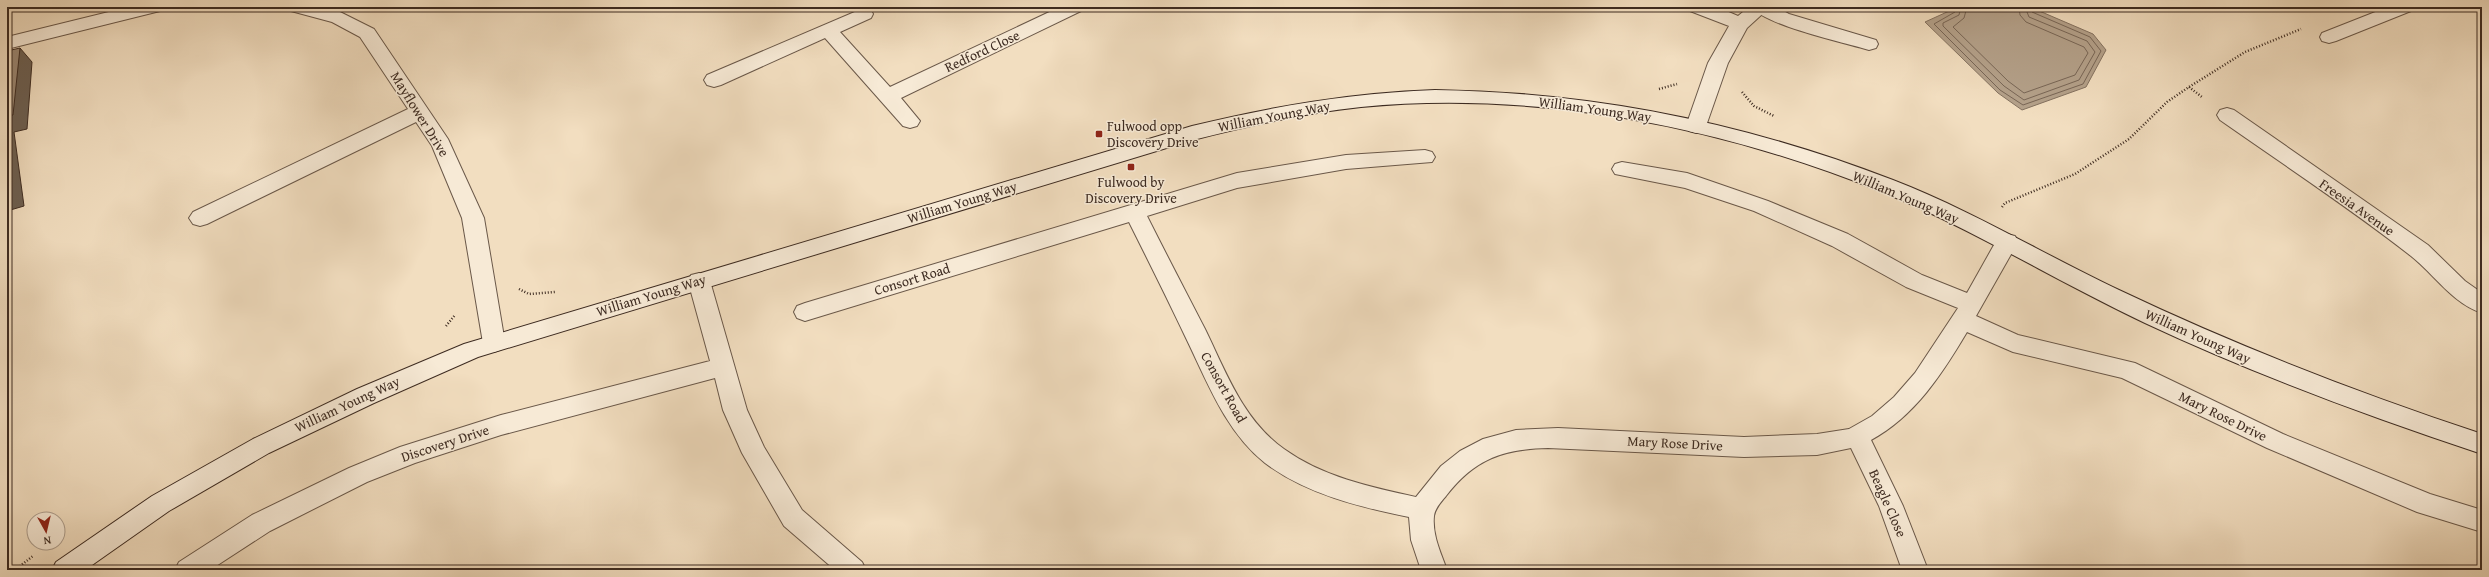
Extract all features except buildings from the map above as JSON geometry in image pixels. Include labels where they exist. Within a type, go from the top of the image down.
[{"type":"street","points":[[7,43],[154,7]]},
{"type":"street","name":"Mayflower Drive","points":[[297,7],[338,17],[367,33],[441,144],[473,218],[494,343]]},
{"type":"street","name":"Redford Close","points":[[888,96],[1075,7]]},
{"type":"street","points":[[1696,7],[1716,13],[1740,24]]},
{"type":"street","points":[[1696,126],[1718,63],[1740,24],[1761,7],[1782,18],[1869,44]]},
{"type":"street","points":[[2330,37],[2405,7]]},
{"type":"street","points":[[714,80],[864,14]]},
{"type":"street","points":[[828,30],[910,121]]},
{"type":"street","name":"William Young Way","points":[[65,570],[118,531],[222,466],[252,450],[395,382],[494,343],[699,280],[1192,133],[1276,113],[1342,102],[1400,98],[1517,99],[1566,102],[1633,112],[1696,126],[1857,175],[1922,202],[2007,242],[2106,294],[2234,353],[2321,387],[2482,444]]},
{"type":"street","points":[[200,218],[419,112]]},
{"type":"street","name":"Freesia Avenue","points":[[2227,115],[2420,251],[2457,287],[2482,304]]},
{"type":"street","name":"Consort Road","points":[[805,312],[1236,181],[1346,162],[1425,157]]},
{"type":"street","name":"Mary Rose Drive","points":[[1622,169],[1687,181],[1761,206],[1840,240],[1914,281],[1966,312],[2013,343],[2127,370],[2275,441],[2426,504],[2482,521]]},
{"type":"street","name":"Consort Road","points":[[1135,212],[1218,380],[1240,418],[1258,441],[1284,462],[1317,479],[1355,494],[1423,509]]},
{"type":"street","name":"Mary Rose Drive","points":[[1423,509],[1445,477],[1469,456],[1514,440],[1553,438],[1764,448],[1820,444],[1857,436],[1886,421],[1907,400],[1941,353],[2007,242]]},
{"type":"street","points":[[699,280],[735,410],[773,488],[794,518],[853,570]]},
{"type":"street","name":"Discovery Drive","points":[[188,570],[261,523],[358,475],[409,454],[502,425],[722,367]]},
{"type":"street","name":"Beagle Close","points":[[1857,436],[1891,506],[1915,570]]},
{"type":"street","points":[[1423,509],[1423,532],[1434,570]]},
{"type":"path","points":[[2000,209],[2005,203],[2075,174],[2129,139],[2167,102],[2245,52],[2271,42]]},
{"type":"path","points":[[1652,88],[1659,89],[1677,84],[1692,74],[1738,88],[1754,106],[1781,119]]},
{"type":"path","points":[[443,329],[454,318],[458,308],[515,287],[529,294],[557,292]]},
{"type":"water","points":[[1958,7],[2030,7],[2093,34],[2106,50],[2086,87],[2022,110],[1998,93],[1925,22]]},
{"type":"place","name":"Fulwood opp Discovery Drive","points":[[1099,134]]},
{"type":"place","name":"Fulwood by Discovery Drive","points":[[1131,167]]}]
